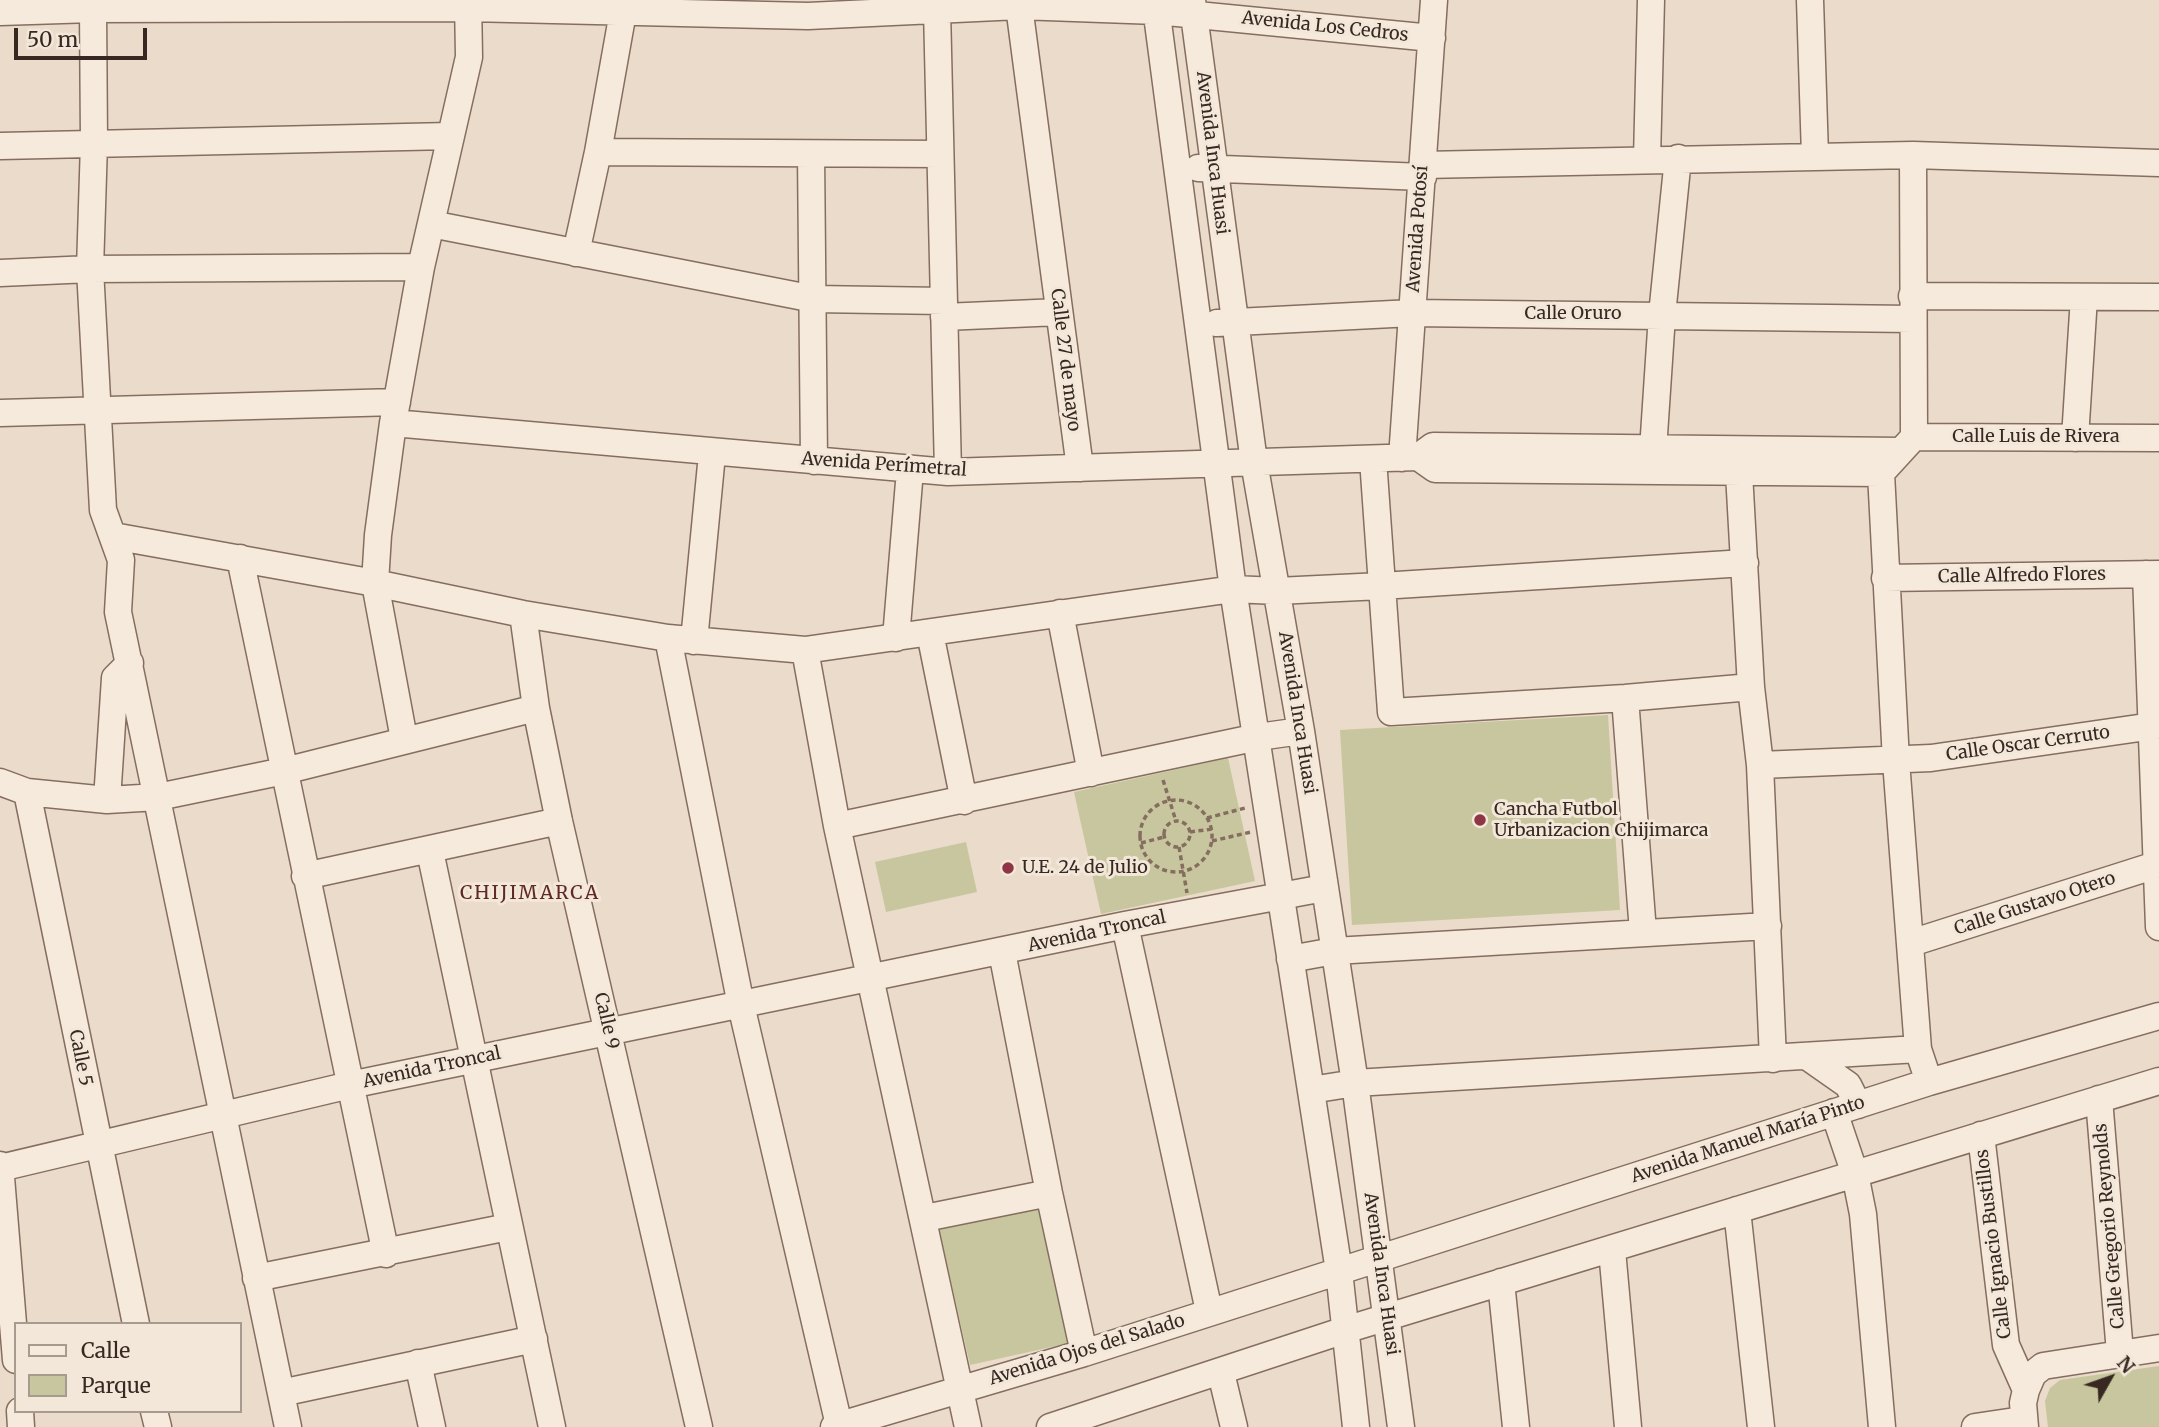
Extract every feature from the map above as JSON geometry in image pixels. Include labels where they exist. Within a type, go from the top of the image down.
[{"type":"street","name":"Avenida Potosí","points":[[1410,458],[1412,313],[1434,0]]},
{"type":"street","points":[[1647,159],[1651,0]]},
{"type":"street","points":[[1810,0],[1815,156]]},
{"type":"street","name":"Avenida Los Cedros","points":[[0,12],[468,4],[623,12],[808,16],[937,9],[967,4],[1156,6],[1193,7],[1432,38]]},
{"type":"street","points":[[404,739],[375,583],[379,525],[395,413],[421,267],[469,57],[468,4]]},
{"type":"street","name":"Calle 27 de mayo","points":[[1020,6],[1080,468]]},
{"type":"street","name":"Avenida Inca Huasi","points":[[1156,6],[1233,589],[1339,1271],[1356,1427]]},
{"type":"street","name":"Avenida Inca Huasi","points":[[1193,7],[1254,462],[1301,731],[1355,1083],[1401,1427]]},
{"type":"street","points":[[93,9],[94,144],[90,269],[103,510],[121,560],[118,612],[288,1427]]},
{"type":"street","points":[[937,9],[948,472]]},
{"type":"street","points":[[576,253],[598,152],[623,12]]},
{"type":"street","points":[[0,146],[450,136]]},
{"type":"street","points":[[598,152],[940,154]]},
{"type":"street","points":[[811,154],[814,461]]},
{"type":"street","points":[[1913,155],[1912,308],[1907,444],[1881,473],[1896,761],[1918,1049],[1929,1082]]},
{"type":"street","points":[[1178,170],[1214,166],[1423,171],[1647,159],[1913,155],[2159,163]]},
{"type":"street","points":[[1653,450],[1662,315],[1678,158]]},
{"type":"street","points":[[431,224],[814,299],[944,309],[1059,312]]},
{"type":"street","points":[[0,273],[90,269],[421,267]]},
{"type":"street","points":[[2075,438],[2084,297]]},
{"type":"street","name":"Calle Oruro","points":[[1198,324],[1412,313],[1662,315],[1912,308],[2084,297],[2159,298]]},
{"type":"street","name":"Avenida Perímetral","points":[[0,413],[395,413],[712,454],[948,472],[1410,458]]},
{"type":"street","name":"Calle Luis de Rivera","points":[[1410,458],[1433,446],[1653,450],[2159,438]]},
{"type":"street","points":[[712,454],[681,639],[741,1005],[836,1426]]},
{"type":"street","points":[[1410,458],[1436,469],[1881,473]]},
{"type":"street","points":[[1373,459],[1391,712],[1625,698],[1751,687]]},
{"type":"street","points":[[896,638],[910,470]]},
{"type":"street","points":[[1739,473],[1751,687],[1760,765],[1773,1059]]},
{"type":"street","points":[[113,536],[375,583],[523,614],[681,639],[805,650],[1233,589],[1278,591],[1381,586],[1745,563]]},
{"type":"street","points":[[240,558],[386,1254]]},
{"type":"street","points":[[2153,574],[2159,928]]},
{"type":"street","name":"Calle Alfredo Flores","points":[[1885,578],[2153,574]]},
{"type":"street","points":[[1060,613],[1091,773]]},
{"type":"street","name":"Calle 9","points":[[523,614],[536,708],[559,821],[699,1427]]},
{"type":"street","points":[[930,633],[964,800]]},
{"type":"street","points":[[805,650],[837,826],[925,1218],[968,1427]]},
{"type":"street","points":[[107,800],[115,678],[117,672],[130,663]]},
{"type":"street","points":[[1625,698],[1643,932]]},
{"type":"street","points":[[0,782],[27,792],[107,800],[158,797],[284,771],[536,708]]},
{"type":"street","name":"Calle Oscar Cerruto","points":[[1760,765],[1896,761],[2155,726]]},
{"type":"street","points":[[837,826],[1258,737],[1301,731]]},
{"type":"street","name":"Calle 5","points":[[27,792],[136,1322]]},
{"type":"street","points":[[305,876],[559,821]]},
{"type":"street","points":[[430,851],[552,1427]]},
{"type":"street","name":"Calle Gustavo Otero","points":[[1911,943],[2157,865]]},
{"type":"street","name":"Avenida Troncal","points":[[0,1167],[350,1085],[870,980],[1125,925],[1324,888]]},
{"type":"street","points":[[1125,925],[1209,1311]]},
{"type":"street","points":[[1290,959],[1334,950],[1768,926]]},
{"type":"street","points":[[1002,952],[1049,1193],[1084,1353]]},
{"type":"street","name":"Avenida Manuel María Pinto","points":[[1339,1271],[1929,1082],[2159,1016]]},
{"type":"street","points":[[1311,1090],[1355,1083],[1918,1049]]},
{"type":"street","points":[[1808,1057],[1848,1085],[1846,1109],[1863,1214],[1882,1427]]},
{"type":"street","points":[[1049,1427],[1105,1419],[1221,1373],[1345,1330],[2159,1081]]},
{"type":"street","name":"Calle Gregorio Reynolds","points":[[2099,1099],[2120,1353]]},
{"type":"street","name":"Calle Ignacio Bustillos","points":[[1981,1135],[2006,1345],[2026,1390]]},
{"type":"street","points":[[0,1150],[97,1143]]},
{"type":"street","points":[[0,1167],[14,1336]]},
{"type":"street","points":[[925,1218],[1049,1193]]},
{"type":"street","points":[[1737,1210],[1761,1427]]},
{"type":"street","points":[[256,1278],[386,1254],[508,1227]]},
{"type":"street","points":[[1612,1250],[1628,1427]]},
{"type":"street","name":"Avenida Ojos del Salado","points":[[836,1426],[1084,1353],[1339,1271]]},
{"type":"street","points":[[1502,1282],[1516,1427]]},
{"type":"street","points":[[281,1393],[534,1339]]},
{"type":"street","points":[[1975,1427],[2024,1423],[2026,1390],[2033,1374],[2043,1366],[2159,1348]]},
{"type":"street","points":[[418,1363],[432,1427]]},
{"type":"street","points":[[1221,1373],[1234,1427]]},
{"type":"path","points":[[1158,759],[1176,821]]},
{"type":"path","points":[[1170,800],[1189,802],[1207,818],[1212,830],[1212,841],[1202,861],[1182,872],[1160,868],[1151,861],[1141,843],[1141,829],[1145,817],[1153,808],[1170,800]]},
{"type":"path","points":[[1207,818],[1267,803]]},
{"type":"path","points":[[1164,838],[1171,846],[1179,847],[1186,843],[1189,832],[1184,824],[1176,821]]},
{"type":"path","points":[[1164,838],[1166,827],[1176,821]]},
{"type":"path","points":[[1212,841],[1271,829]]},
{"type":"path","points":[[1189,832],[1212,830]]},
{"type":"path","points":[[1141,843],[1164,838]]},
{"type":"path","points":[[1179,847],[1191,912]]},
{"type":"green space","name":"Cancha Futbol Urbanizacion Chijimarca","points":[[1608,715],[1620,910],[1352,925],[1340,730]]},
{"type":"green space","points":[[1228,758],[1255,881],[1101,914],[1074,792]]},
{"type":"green space","points":[[966,842],[977,892],[886,912],[875,862]]},
{"type":"green space","points":[[1044,1206],[1074,1342],[970,1365],[939,1229]]},
{"type":"green space","points":[[2159,1366],[2159,1427],[2048,1427],[2045,1401],[2050,1388],[2060,1380]]},
{"type":"place","name":"Cancha Futbol Urbanizacion Chijimarca","points":[[1480,820]]},
{"type":"place","name":"U.E. 24 de Julio","points":[[1008,868]]},
{"type":"district","name":"CHIJIMARCA","points":[[530,894]]}]
